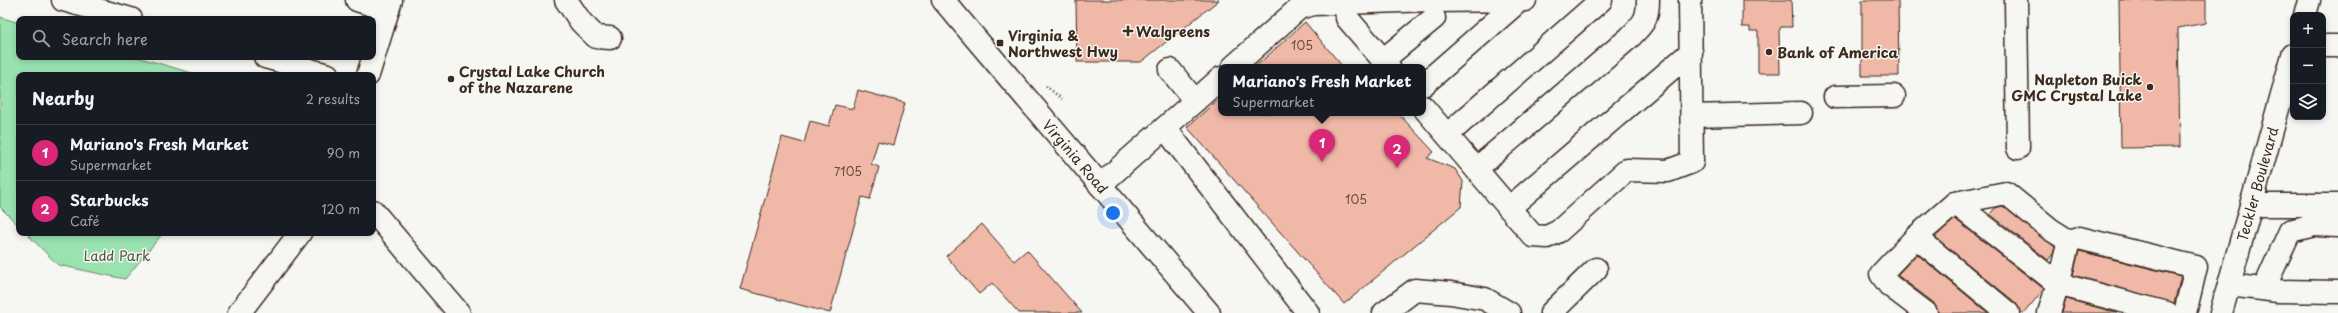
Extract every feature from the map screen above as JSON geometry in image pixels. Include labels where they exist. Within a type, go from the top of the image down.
[{"type":"street","points":[[64,0],[120,16]]},
{"type":"street","points":[[357,0],[389,5],[376,48]]},
{"type":"street","points":[[566,0],[581,22],[596,37],[610,38]]},
{"type":"street","name":"Virginia Road","points":[[943,0],[1209,313]]},
{"type":"street","points":[[1236,64],[1299,4],[1345,1],[1391,1],[1432,6],[1474,0],[1525,0]]},
{"type":"street","points":[[1426,82],[1520,0]]},
{"type":"street","points":[[1447,135],[1601,0]]},
{"type":"street","points":[[1476,169],[1629,38],[1644,23],[1648,14],[1648,0]]},
{"type":"street","points":[[1426,110],[1533,236],[1547,237],[1559,231],[1626,170],[1668,171],[1692,162],[1690,0]]},
{"type":"street","points":[[2016,0],[2018,148]]},
{"type":"street","points":[[2306,12],[2309,0]]},
{"type":"street","points":[[1345,1],[1347,18],[1386,64],[1432,6]]},
{"type":"street","points":[[2326,31],[2338,31]]},
{"type":"street","points":[[2326,46],[2338,46]]},
{"type":"street","points":[[1509,208],[1690,52]]},
{"type":"street","points":[[276,60],[318,72]]},
{"type":"street","points":[[369,72],[372,60]]},
{"type":"street","name":"Teckler Boulevard","points":[[2221,313],[2290,67]]},
{"type":"street","points":[[1170,70],[1195,101]]},
{"type":"street","points":[[1100,185],[1218,81]]},
{"type":"street","points":[[1835,97],[1894,96]]},
{"type":"street","points":[[1692,116],[1801,113]]},
{"type":"street","points":[[1165,128],[1308,313]]},
{"type":"street","points":[[1926,313],[1889,284],[1881,274],[1916,237],[1955,204],[2006,193],[2050,229],[2070,241],[2079,238],[2196,267],[2185,313]]},
{"type":"street","points":[[1955,204],[2058,284],[2167,313]]},
{"type":"street","points":[[2251,205],[2315,215],[2338,226]]},
{"type":"street","points":[[2264,289],[2290,230],[2315,215],[2338,205]]},
{"type":"street","points":[[376,214],[459,313]]},
{"type":"street","points":[[239,313],[298,236]]},
{"type":"street","points":[[1916,237],[2008,313]]},
{"type":"street","points":[[2048,313],[2070,241]]},
{"type":"street","points":[[1550,313],[1596,269]]},
{"type":"street","points":[[2229,284],[2264,289],[2338,292]]},
{"type":"street","points":[[1384,313],[1415,290],[1451,292],[1485,299],[1509,313]]},
{"type":"path","points":[[1046,86],[1062,99]]},
{"type":"green space","points":[[0,17],[16,22],[16,60],[147,60],[189,72],[16,72],[16,223],[0,207]]},
{"type":"green space","name":"Ladd Park","points":[[29,236],[161,236],[125,279],[58,265]]},
{"type":"building","name":"Walgreens","points":[[1076,0],[1219,0],[1141,62],[1077,62]]},
{"type":"building","name":"Bank of America","points":[[1742,0],[1791,0],[1792,27],[1781,27],[1779,31],[1780,73],[1758,73],[1758,31],[1750,31],[1750,27],[1742,27]]},
{"type":"building","points":[[1862,0],[1898,0],[1899,76],[1862,76]]},
{"type":"building","name":"Napleton Buick GMC Crystal Lake","points":[[2119,0],[2206,0],[2206,23],[2178,28],[2180,147],[2121,148]]},
{"type":"building","points":[[1305,22],[1340,64],[1258,64]]},
{"type":"building","points":[[858,90],[905,103],[893,145],[878,141],[871,164],[879,167],[870,199],[862,197],[830,313],[740,289],[782,137],[804,143],[810,121],[829,126],[835,105],[853,109]]},
{"type":"building","points":[[1218,100],[1218,116],[1401,116],[1434,152],[1427,158],[1455,169],[1463,181],[1461,207],[1344,304],[1187,127]]},
{"type":"building","points":[[2003,206],[2055,247],[2053,254],[2048,260],[1990,214],[1995,208]]},
{"type":"building","points":[[1955,219],[2044,289],[2024,313],[2020,313],[2016,303],[1935,237]]},
{"type":"building","points":[[982,224],[1014,261],[1027,250],[1082,313],[1019,313],[992,283],[979,294],[946,256]]},
{"type":"building","points":[[2079,251],[2181,276],[2174,303],[2073,275]]},
{"type":"building","points":[[1917,254],[1988,313],[1938,313],[1934,303],[1897,275]]},
{"type":"building","points":[[2066,299],[2118,313],[2062,313]]},
{"type":"place","name":"Walgreens","points":[[1128,31]]},
{"type":"place","name":"Virginia & Northwest Hwy","points":[[1000,43]]},
{"type":"place","name":"Bank of America","points":[[1769,52]]},
{"type":"place","name":"Crystal Lake Church of the Nazarene","points":[[451,79]]},
{"type":"place","name":"Napleton Buick GMC Crystal Lake","points":[[2150,87]]},
{"type":"place","name":"Mariano's Fresh Market","points":[[1322,162]]},
{"type":"place","name":"Starbucks","points":[[1397,168]]}]
